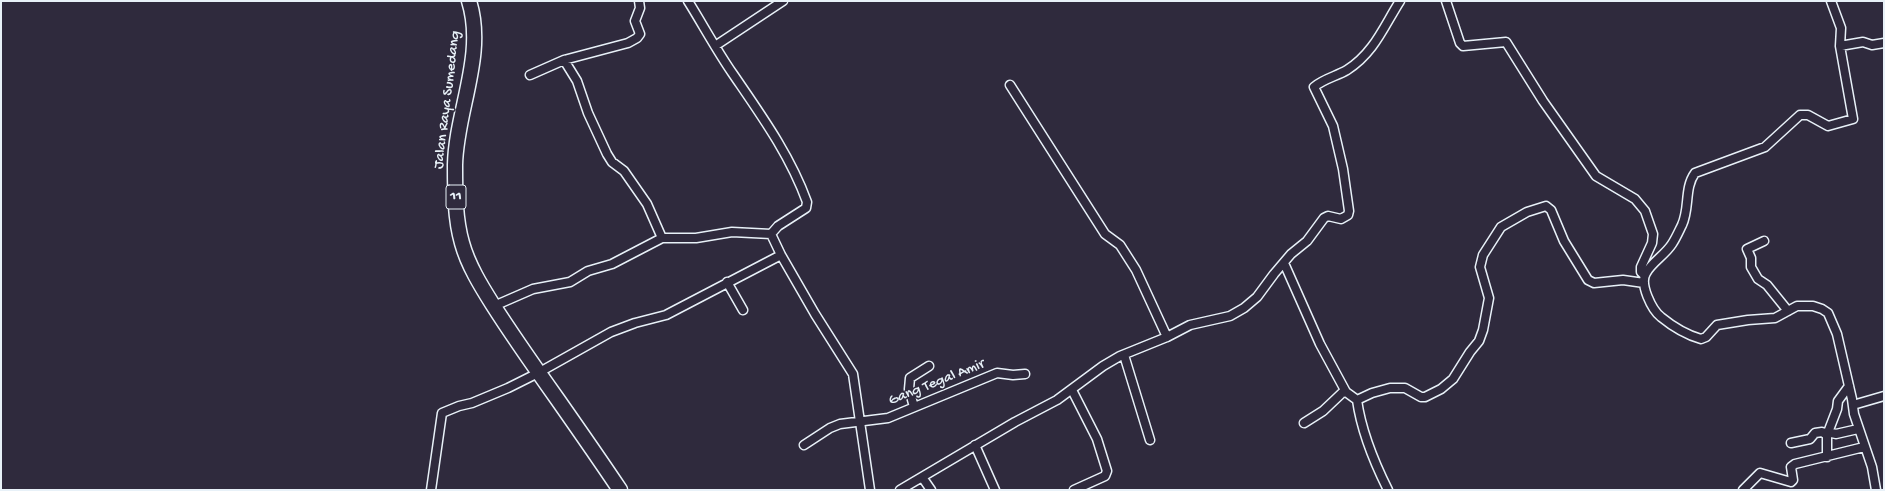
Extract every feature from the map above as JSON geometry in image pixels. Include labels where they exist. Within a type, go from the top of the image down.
[{"type":"highway","name":"Jalan Raya Sumedang","points":[[469,1],[474,31],[470,73],[455,164],[458,228],[462,244],[470,264],[494,306],[538,373]]},
{"type":"highway","name":"11","points":[[538,373],[620,490]]},
{"type":"street","points":[[530,75],[564,60],[628,43],[637,38],[640,34],[635,21],[640,8],[639,1]]},
{"type":"street","points":[[688,1],[715,46],[761,114],[790,162],[808,202],[806,208],[778,226],[771,234]]},
{"type":"street","points":[[715,46],[783,1]]},
{"type":"street","points":[[900,490],[1015,422],[1041,409],[1072,390],[1103,366],[1124,354],[1167,337],[1190,325],[1230,316],[1244,308],[1257,297],[1284,263],[1307,241],[1325,217],[1341,219],[1346,217],[1349,213],[1343,169],[1333,126],[1314,87],[1348,70],[1365,55],[1379,39],[1400,1]]},
{"type":"street","points":[[1446,1],[1460,43],[1463,46],[1506,42],[1543,101],[1596,176],[1635,199],[1645,211],[1653,234],[1652,243],[1641,267],[1641,272],[1644,279],[1646,294],[1660,317],[1689,334],[1701,339],[1706,337],[1714,326],[1773,318],[1802,305],[1813,306],[1828,313],[1837,334],[1858,429],[1872,467],[1876,490]]},
{"type":"street","points":[[1357,400],[1372,393],[1390,388],[1405,388],[1421,397],[1425,397],[1441,389],[1453,379],[1470,352],[1479,341],[1483,330],[1489,298],[1480,267],[1483,255],[1501,227],[1515,218],[1546,206],[1551,210],[1564,241],[1588,280],[1594,283],[1644,279],[1672,244],[1680,230],[1687,211],[1689,184],[1695,173],[1765,147],[1800,115],[1808,115],[1828,126],[1853,119],[1840,46],[1841,28],[1831,1]]},
{"type":"street","points":[[1840,46],[1863,42],[1872,45],[1884,43]]},
{"type":"street","points":[[564,60],[577,81],[590,118],[607,154],[612,162],[624,171],[647,204],[662,238]]},
{"type":"street","points":[[1010,85],[1105,234],[1120,245],[1136,270],[1167,337]]},
{"type":"street","points":[[494,306],[533,289],[570,282],[588,271],[612,264],[662,238],[696,238],[732,232],[771,234]]},
{"type":"street","points":[[771,234],[781,255],[852,372],[870,490]]},
{"type":"street","points":[[1764,241],[1747,249],[1751,267],[1758,279],[1767,285],[1788,311]]},
{"type":"street","points":[[431,490],[442,413],[459,406],[472,403],[538,373],[611,332],[639,321],[666,315],[781,255]]},
{"type":"street","points":[[1284,263],[1320,344],[1346,392],[1357,400],[1370,448],[1379,473],[1388,490]]},
{"type":"street","points":[[727,282],[743,310]]},
{"type":"street","points":[[1124,354],[1150,440]]},
{"type":"street","points":[[914,408],[909,389],[910,378],[928,366]]},
{"type":"street","name":"Gang Tegal Amir","points":[[804,446],[830,428],[840,424],[888,418],[997,373],[1013,375],[1025,374]]},
{"type":"street","points":[[1827,456],[1827,434],[1838,401],[1849,386]]},
{"type":"street","points":[[1072,390],[1097,439],[1107,471],[1105,476],[1074,490]]},
{"type":"street","points":[[1304,423],[1323,411],[1342,393],[1346,392]]},
{"type":"street","points":[[1853,405],[1884,396]]},
{"type":"street","points":[[1791,443],[1810,440],[1818,432],[1835,434],[1858,429]]},
{"type":"street","points":[[975,445],[995,490]]},
{"type":"street","points":[[1743,490],[1761,472],[1791,482],[1793,480],[1792,465],[1864,447]]},
{"type":"street","points":[[922,477],[932,490]]}]
